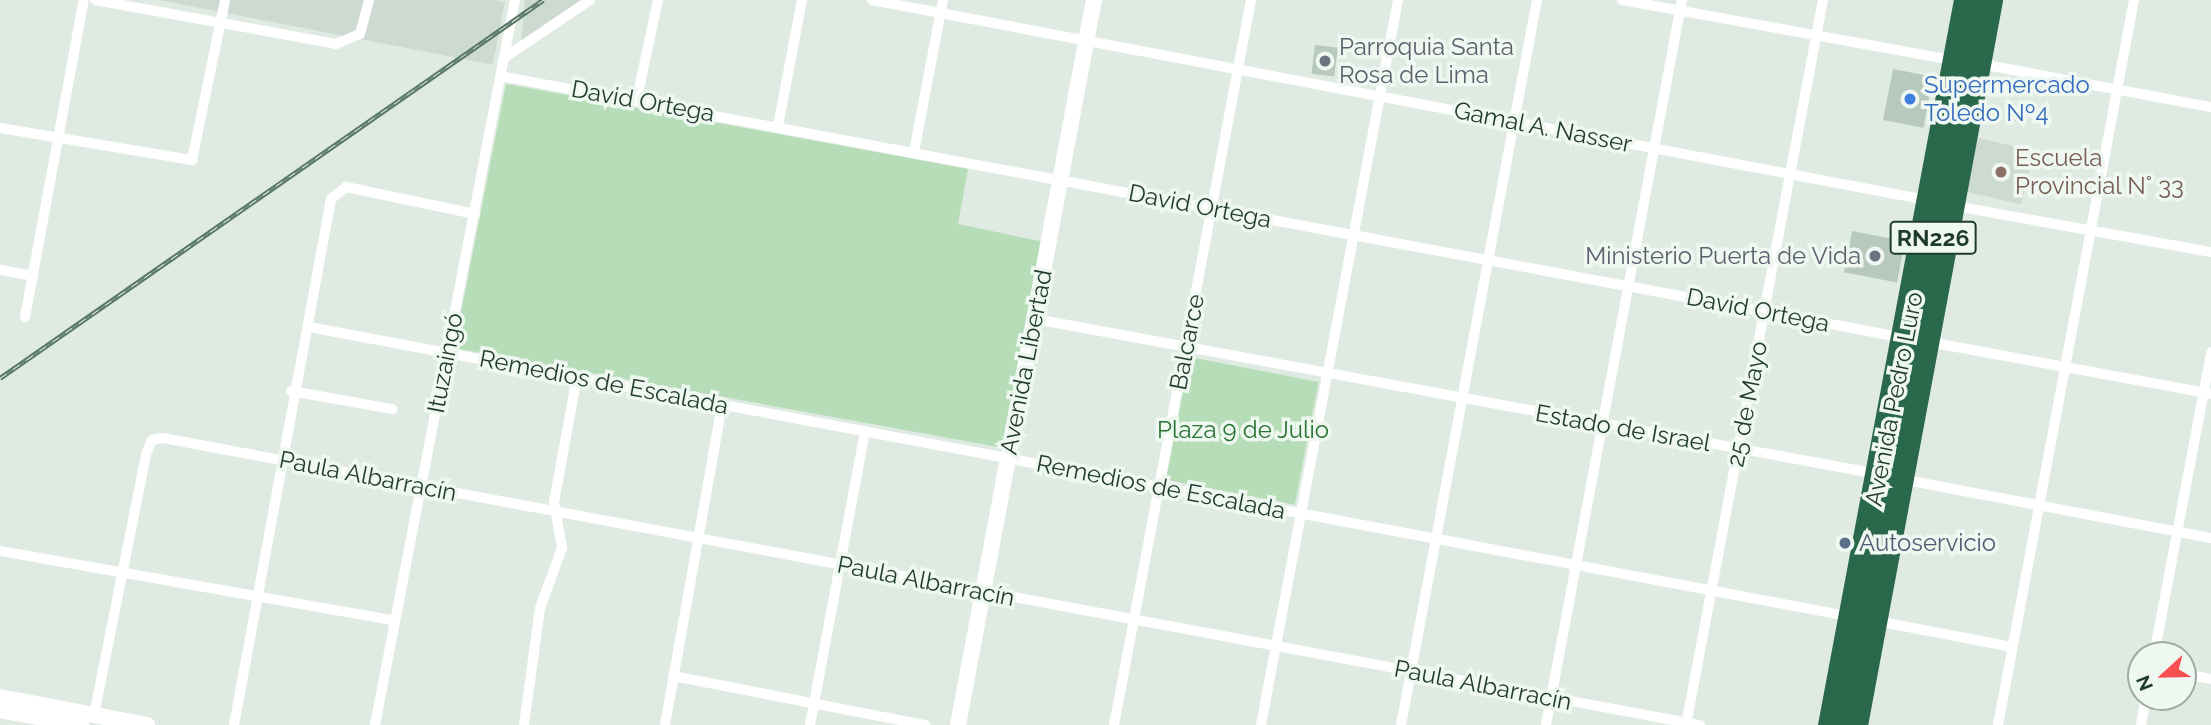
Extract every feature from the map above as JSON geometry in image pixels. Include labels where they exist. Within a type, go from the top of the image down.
[{"type":"highway","name":"Avenida Pedro Luro","points":[[1858,725],[1877,621],[1900,337],[1963,0]]},
{"type":"highway","name":"Avenida Pedro Luro","points":[[1842,725],[1978,0]]},
{"type":"highway","name":"Avenida Pedro Luro","points":[[1828,725],[1848,616],[1929,342],[1993,0]]},
{"type":"main road","name":"Avenida Libertad","points":[[1092,41],[1094,0]]},
{"type":"main road","name":"Avenida Libertad","points":[[958,725],[988,593],[1092,41],[1104,0]]},
{"type":"main road","name":"Avenida Libertad","points":[[969,725],[988,593]]},
{"type":"main road","points":[[0,697],[88,720]]},
{"type":"main road","points":[[0,710],[147,725]]},
{"type":"street","points":[[25,317],[84,0]]},
{"type":"street","points":[[95,0],[220,25],[336,44],[354,40],[369,0]]},
{"type":"street","points":[[0,128],[192,160],[225,0]]},
{"type":"street","name":"Ituzaingó","points":[[375,725],[515,0]]},
{"type":"street","points":[[504,58],[590,0]]},
{"type":"street","points":[[637,98],[657,0]]},
{"type":"street","points":[[778,126],[802,0]]},
{"type":"street","name":"Gamal A. Nasser","points":[[872,0],[1926,200]]},
{"type":"street","points":[[914,152],[943,0]]},
{"type":"street","name":"Balcarce","points":[[1114,725],[1251,0]]},
{"type":"street","points":[[1261,725],[1398,0]]},
{"type":"street","points":[[1401,725],[1537,0]]},
{"type":"street","points":[[1622,0],[1681,5],[1816,36],[1952,60]]},
{"type":"street","name":"25 de Mayo","points":[[1687,724],[1823,0]]},
{"type":"street","points":[[1998,725],[2134,0]]},
{"type":"street","points":[[1546,725],[1681,5]]},
{"type":"street","points":[[1981,65],[2211,107]]},
{"type":"street","name":"David Ortega","points":[[500,76],[637,98],[1900,337]]},
{"type":"street","points":[[234,725],[291,391],[309,327],[328,206],[346,187],[475,214]]},
{"type":"street","points":[[1955,206],[2211,252]]},
{"type":"street","points":[[0,270],[33,276]]},
{"type":"street","name":"Estado de Israel","points":[[1040,320],[2211,538]]},
{"type":"street","name":"Remedios de Escalada","points":[[309,327],[1848,616]]},
{"type":"street","points":[[1929,342],[2207,393]]},
{"type":"street","points":[[2157,641],[2207,393],[2211,352]]},
{"type":"street","points":[[524,725],[540,608],[562,548],[554,512],[577,377]]},
{"type":"street","points":[[291,391],[393,409]]},
{"type":"street","points":[[665,725],[722,404]]},
{"type":"street","points":[[810,725],[865,431]]},
{"type":"street","name":"Paula Albarracín","points":[[123,575],[152,440],[279,459],[1700,725]]},
{"type":"street","points":[[0,551],[123,575],[395,621]]},
{"type":"street","points":[[88,720],[123,575]]},
{"type":"street","points":[[1877,621],[2012,646]]},
{"type":"street","points":[[673,676],[925,725]]},
{"type":"shaded area","points":[[159,0],[505,2],[493,65]]},
{"type":"shaded area","points":[[525,0],[581,0],[521,42]]},
{"type":"shaded area","name":"Escuela Provincial N° 33","points":[[1978,138],[2034,151],[2021,204],[1966,192]]},
{"type":"green space","points":[[506,84],[968,169],[958,224],[1044,242],[1004,448],[454,348]]},
{"type":"green space","name":"Plaza 9 de Julio","points":[[1190,357],[1319,382],[1295,505],[1166,480]]},
{"type":"building","name":"Parroquia Santa Rosa de Lima","points":[[1315,45],[1338,48],[1334,77],[1311,74]]},
{"type":"building","name":"Supermercado Toledo Nº4","points":[[1893,69],[1933,77],[1923,128],[1883,120]]},
{"type":"building","name":"Ministerio Puerta de Vida","points":[[1852,231],[1905,241],[1897,283],[1844,272]]},
{"type":"railway","points":[[0,378],[543,0]]},
{"type":"place","name":"Parroquia Santa Rosa de Lima","points":[[1325,61]]},
{"type":"place","name":"Supermercado Toledo Nº4","points":[[1910,99]]},
{"type":"place","name":"Escuela Provincial N° 33","points":[[2001,172]]},
{"type":"place","name":"Ministerio Puerta de Vida","points":[[1875,256]]},
{"type":"place","name":"Autoservicio","points":[[1845,543]]}]
